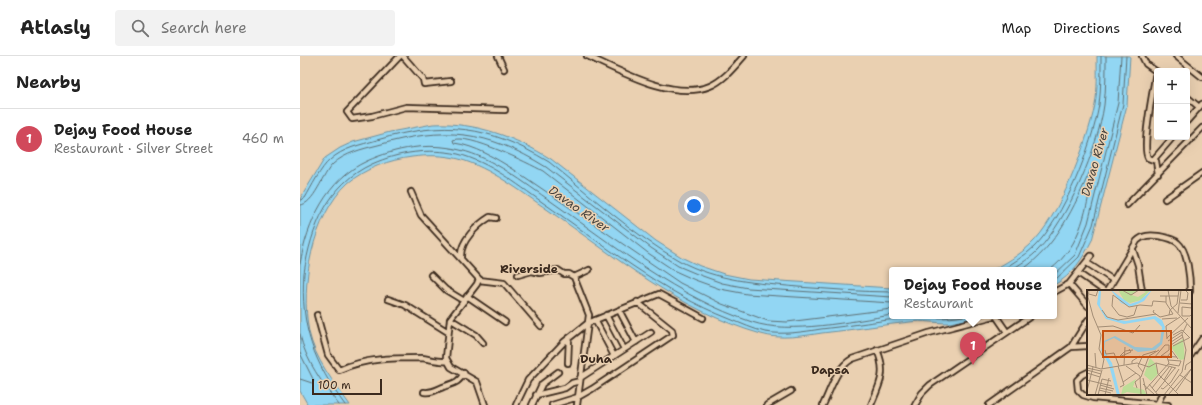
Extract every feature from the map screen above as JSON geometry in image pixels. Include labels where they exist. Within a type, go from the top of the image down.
[{"type":"street","points":[[451,81],[424,84],[423,79],[402,56],[347,112],[352,119],[372,116],[406,107],[505,110]]},
{"type":"street","points":[[498,56],[504,69]]},
{"type":"street","points":[[587,56],[649,83],[686,90],[703,88],[717,82],[744,56]]},
{"type":"street","points":[[1142,56],[1146,64],[1154,69]]},
{"type":"street","points":[[1176,56],[1202,77]]},
{"type":"street","points":[[1154,93],[1146,150],[1148,158],[1154,159]]},
{"type":"street","points":[[1190,99],[1200,106],[1190,118]]},
{"type":"street","points":[[1127,205],[1202,128]]},
{"type":"street","points":[[1154,159],[1170,140]]},
{"type":"street","points":[[1154,159],[1157,164],[1158,174]]},
{"type":"street","points":[[1165,199],[1202,172]]},
{"type":"street","points":[[410,192],[421,215],[461,257],[479,280],[504,283],[541,326]]},
{"type":"street","points":[[461,257],[464,242],[478,226],[490,217],[496,218]]},
{"type":"street","points":[[1106,290],[1138,241],[1144,236],[1164,237],[1177,241],[1186,259],[1190,290]]},
{"type":"street","points":[[1133,250],[1138,265],[1142,290]]},
{"type":"street","points":[[1057,290],[1069,284],[1091,256]]},
{"type":"street","points":[[1087,263],[1113,280]]},
{"type":"street","points":[[518,275],[532,271],[540,273],[558,270],[564,274],[569,274],[574,277],[588,310],[588,323],[577,405]]},
{"type":"street","points":[[574,277],[590,270]]},
{"type":"street","points":[[1078,273],[1104,290]]},
{"type":"street","points":[[431,276],[446,290],[464,301]]},
{"type":"street","points":[[446,361],[450,319],[479,280]]},
{"type":"street","points":[[1069,284],[1087,305]]},
{"type":"street","points":[[516,405],[528,380],[569,338],[588,323],[660,294],[674,304],[703,318]]},
{"type":"street","points":[[467,296],[505,322]]},
{"type":"street","points":[[388,298],[405,305],[448,332]]},
{"type":"street","points":[[552,405],[578,397],[672,335],[672,330],[637,302]]},
{"type":"street","points":[[619,310],[636,342]]},
{"type":"street","points":[[317,315],[328,355],[339,370],[354,363],[367,360],[422,358],[446,361],[451,367],[478,382],[485,405]]},
{"type":"street","points":[[606,315],[624,349]]},
{"type":"street","points":[[450,319],[476,336],[483,343]]},
{"type":"street","points":[[823,405],[835,380],[847,362],[877,350],[929,333],[983,319]]},
{"type":"street","points":[[997,319],[1007,332]]},
{"type":"street","points":[[915,405],[922,393],[930,385],[1026,319]]},
{"type":"street","points":[[595,320],[614,356]]},
{"type":"street","points":[[989,405],[1070,347],[1087,322]]},
{"type":"street","points":[[536,395],[565,388],[580,380],[651,332]]},
{"type":"street","points":[[568,363],[569,338]]},
{"type":"street","points":[[1192,354],[1202,339]]},
{"type":"street","points":[[1070,347],[1087,346]]},
{"type":"street","points":[[871,405],[882,376],[882,364],[877,350]]},
{"type":"street","points":[[532,405],[542,384],[558,372]]},
{"type":"street","points":[[1087,372],[1077,380],[1078,390],[1083,395],[1093,398],[1168,405]]},
{"type":"street","points":[[424,392],[432,393],[443,387],[455,384],[464,374]]},
{"type":"street","points":[[767,405],[791,390]]},
{"type":"street","points":[[1157,405],[1162,395]]},
{"type":"water","name":"Davao River","points":[[1097,56],[1130,56],[1127,105],[1092,240],[1077,266],[1057,283],[1057,267],[998,267],[1012,259],[1030,245],[1041,233],[1051,218],[1070,180],[1086,139],[1095,105]]},
{"type":"water","name":"Davao River","points":[[433,124],[449,124],[480,128],[495,132],[523,144],[551,159],[656,241],[683,258],[700,266],[724,274],[749,279],[889,288],[889,319],[968,319],[948,323],[915,321],[792,337],[776,337],[761,334],[731,324],[703,312],[676,297],[624,264],[494,174],[459,159],[430,156],[412,157],[395,160],[370,169],[348,183],[336,197],[325,214],[317,232],[308,273],[306,294],[309,332],[320,361],[350,405],[308,405],[300,391],[300,199],[325,158],[340,148],[353,142],[390,132]]},
{"type":"place","name":"Dejay Food House","points":[[973,365]]},
{"type":"district","name":"Riverside","points":[[529,269]]},
{"type":"district","name":"Duha","points":[[596,359]]},
{"type":"district","name":"Dapsa","points":[[830,370]]}]
